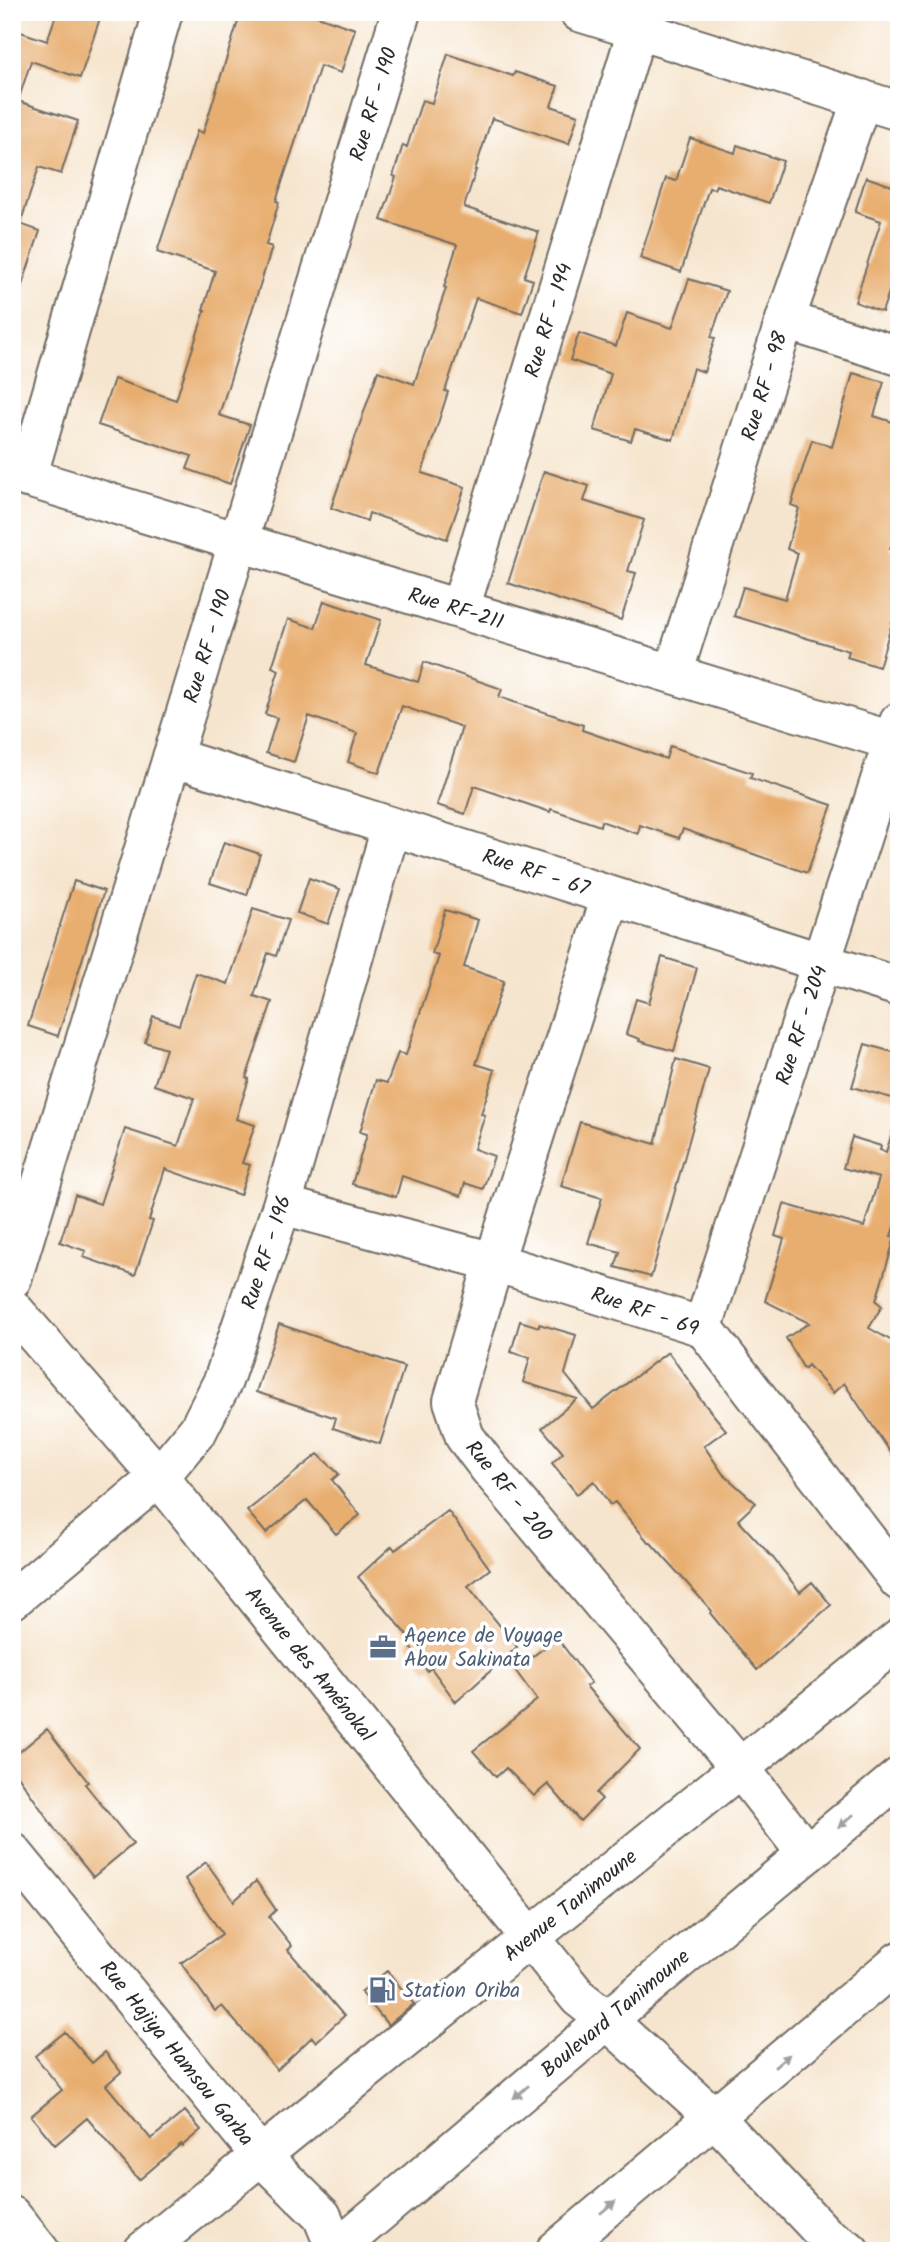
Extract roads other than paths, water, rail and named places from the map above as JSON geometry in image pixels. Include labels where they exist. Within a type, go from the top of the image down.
[{"type":"street","points":[[20,476],[163,12]]},
{"type":"street","name":"Rue RF - 190","points":[[12,1279],[401,12]]},
{"type":"street","points":[[579,12],[899,111]]},
{"type":"street","name":"Rue RF - 194","points":[[460,609],[637,30]]},
{"type":"street","name":"Rue RF - 98","points":[[673,674],[785,320],[862,99]]},
{"type":"street","points":[[785,320],[899,356]]},
{"type":"street","name":"Rue RF-211","points":[[20,476],[673,674],[897,735]]},
{"type":"street","name":"Rue RF - 204","points":[[703,1327],[897,735]]},
{"type":"street","name":"Rue RF - 67","points":[[172,757],[899,988]]},
{"type":"street","name":"Rue RF - 196","points":[[12,1600],[159,1477],[198,1430],[223,1381],[282,1205],[391,827]]},
{"type":"street","name":"Rue RF - 200","points":[[611,896],[494,1262],[453,1401],[464,1437],[740,1768],[799,1844],[809,1852]]},
{"type":"street","name":"Rue RF - 69","points":[[282,1205],[494,1262],[703,1327],[899,1581]]},
{"type":"street","name":"Avenue des Aménokal","points":[[12,1308],[159,1477],[579,1998],[715,2118],[826,2236],[850,2251]]},
{"type":"street","name":"Avenue Tanimoune","points":[[143,2251],[899,1639]]},
{"type":"street","name":"Boulevard Tanimoune","points":[[341,2245],[899,1777]]},
{"type":"street","name":"Rue Hajiya Hamsou Garba","points":[[12,1852],[260,2155],[322,2216],[332,2239],[341,2245]]},
{"type":"street","points":[[555,2251],[899,1961]]},
{"type":"street","points":[[12,2216],[40,2251]]},
{"type":"place","name":"Agence de Voyage Abou Sakinata","points":[[383,1647]]},
{"type":"place","name":"Station Oriba","points":[[382,1990]]}]
